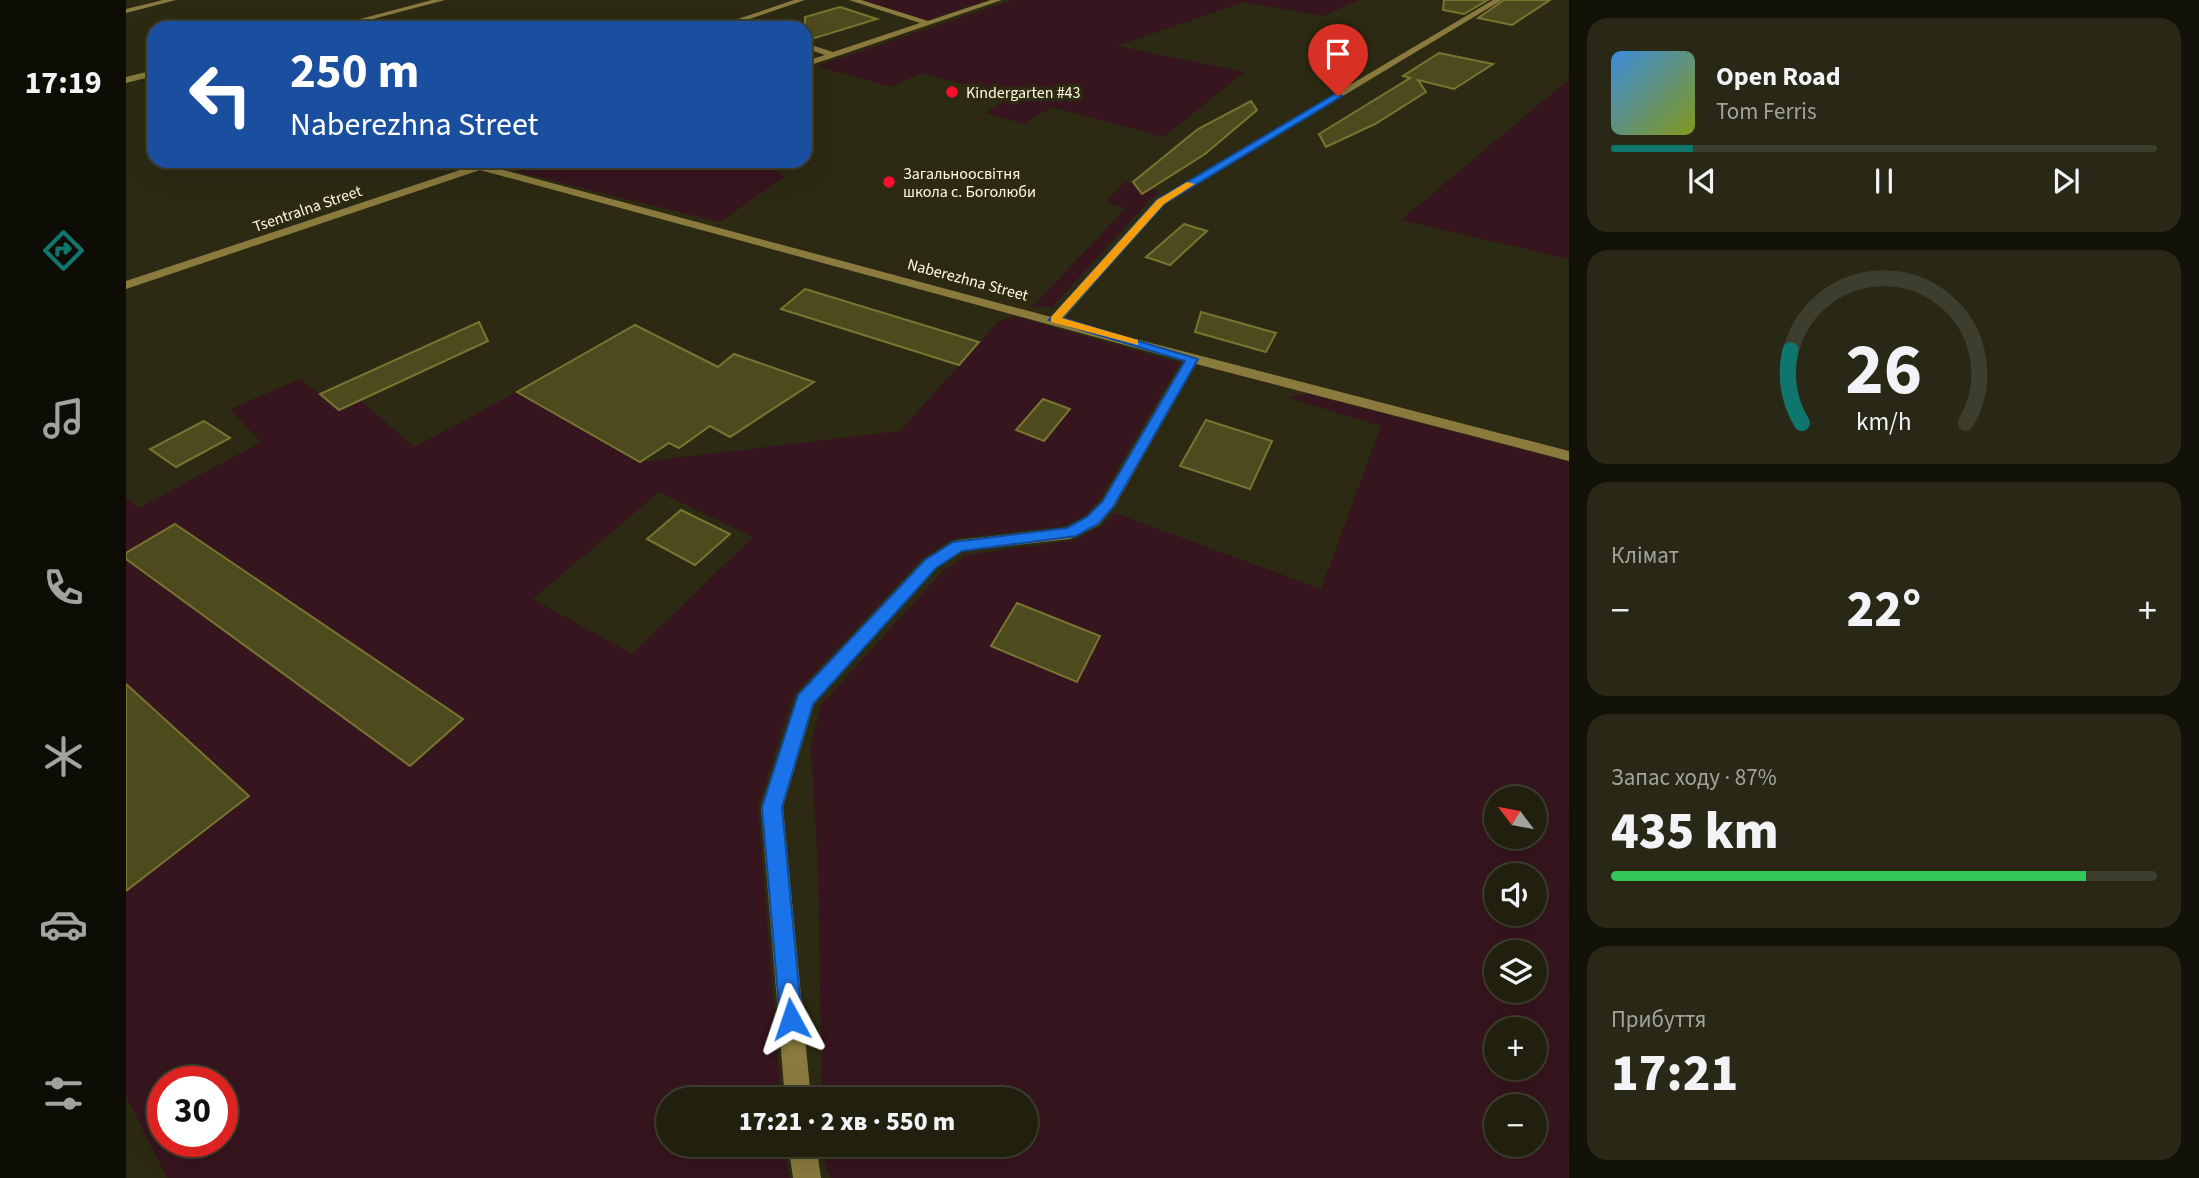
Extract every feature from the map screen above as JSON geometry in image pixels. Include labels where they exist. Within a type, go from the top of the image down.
[{"type":"street","points":[[126,11],[172,0]]},
{"type":"street","points":[[358,21],[441,0]]},
{"type":"street","points":[[736,21],[801,0]]},
{"type":"street","points":[[853,0],[927,23]]},
{"type":"street","points":[[812,62],[998,0]]},
{"type":"street","points":[[1055,320],[1160,202],[1497,0]]},
{"type":"street","points":[[812,47],[834,55]]},
{"type":"street","points":[[128,78],[147,74]]},
{"type":"street","points":[[128,78],[147,82]]},
{"type":"street","name":"Tsentralna Street","points":[[126,285],[475,168]]},
{"type":"street","name":"Naberezhna Street","points":[[488,168],[1192,359],[1569,456]]},
{"type":"street","points":[[797,1087],[772,807],[805,700],[930,564],[958,546],[1070,533],[1093,521],[1108,504],[1192,359]]},
{"type":"street","points":[[804,1157],[807,1178]]},
{"type":"shaded area","points":[[863,0],[987,0],[927,20]]},
{"type":"shaded area","points":[[1013,0],[1359,0],[1323,16],[1244,2],[1117,46],[1244,72],[1164,137],[1052,107],[1024,124],[985,113],[1012,97],[921,73],[891,87],[817,66]]},
{"type":"shaded area","points":[[1569,79],[1569,259],[1401,220]]},
{"type":"shaded area","points":[[522,168],[772,168],[784,177],[720,222],[518,172]]},
{"type":"shaded area","points":[[1125,182],[1155,190],[1159,194],[1151,199],[1052,307],[1032,307],[1126,208],[1105,202]]},
{"type":"shaded area","points":[[1013,316],[1180,363],[1099,500],[1084,516],[1064,526],[952,539],[921,559],[793,696],[758,806],[780,1087],[656,1087],[656,1157],[786,1157],[789,1178],[167,1178],[156,1157],[238,1157],[238,1066],[147,1066],[147,1138],[126,1096],[126,498],[139,508],[261,442],[230,409],[300,379],[339,410],[360,400],[414,447],[517,392],[640,462],[900,431],[998,322]],"holes":[[[659,492],[753,537],[632,654],[533,599]]]},
{"type":"shaded area","points":[[1308,394],[1569,462],[1569,1178],[831,1178],[822,1157],[1038,1157],[1038,1087],[822,1087],[818,866],[811,748],[820,706],[942,572],[966,555],[1076,540],[1102,525],[1115,513],[1321,589],[1381,426],[1286,397]]},
{"type":"building","points":[[1444,0],[1488,0],[1464,14],[1443,10]]},
{"type":"building","points":[[1504,0],[1550,0],[1512,25],[1478,18]]},
{"type":"building","points":[[840,7],[877,19],[812,39],[812,21],[805,21],[805,17]]},
{"type":"building","points":[[1439,53],[1493,64],[1454,89],[1418,80],[1426,92],[1375,124],[1326,147],[1319,134],[1410,78],[1403,76]]},
{"type":"building","points":[[1251,101],[1257,110],[1205,154],[1142,194],[1133,182],[1198,129]]},
{"type":"building","points":[[1184,224],[1207,231],[1170,265],[1146,257]]},
{"type":"building","points":[[805,289],[979,342],[959,365],[781,309]]},
{"type":"building","points":[[1201,312],[1276,333],[1266,352],[1195,332]]},
{"type":"building","points":[[479,322],[488,341],[339,410],[320,394]]},
{"type":"building","points":[[635,325],[718,367],[734,354],[814,382],[730,437],[710,426],[679,448],[669,443],[640,462],[517,392]]},
{"type":"building","points":[[1043,399],[1070,409],[1044,441],[1016,430]]},
{"type":"building","points":[[1206,420],[1272,441],[1250,489],[1180,466]]},
{"type":"building","points":[[204,421],[230,438],[176,467],[150,449]]},
{"type":"building","points":[[681,510],[730,534],[695,565],[647,539]]},
{"type":"building","points":[[175,524],[463,719],[410,766],[126,559],[126,553]]},
{"type":"building","points":[[1017,603],[1100,636],[1077,682],[991,646]]},
{"type":"building","points":[[126,684],[249,796],[126,891]]},
{"type":"slow traffic","points":[[1134,343],[1055,320],[1160,202],[1190,184]]},
{"type":"place","name":"Kindergarten #43","points":[[952,92]]},
{"type":"place","name":"Загальноосвітня школа с. Боголюби","points":[[889,182]]},
{"type":"route","points":[[791,1019],[772,807],[805,700],[930,564],[958,546],[1070,533],[1093,521],[1108,504],[1192,359],[1055,320],[1160,202],[1338,96]]}]
